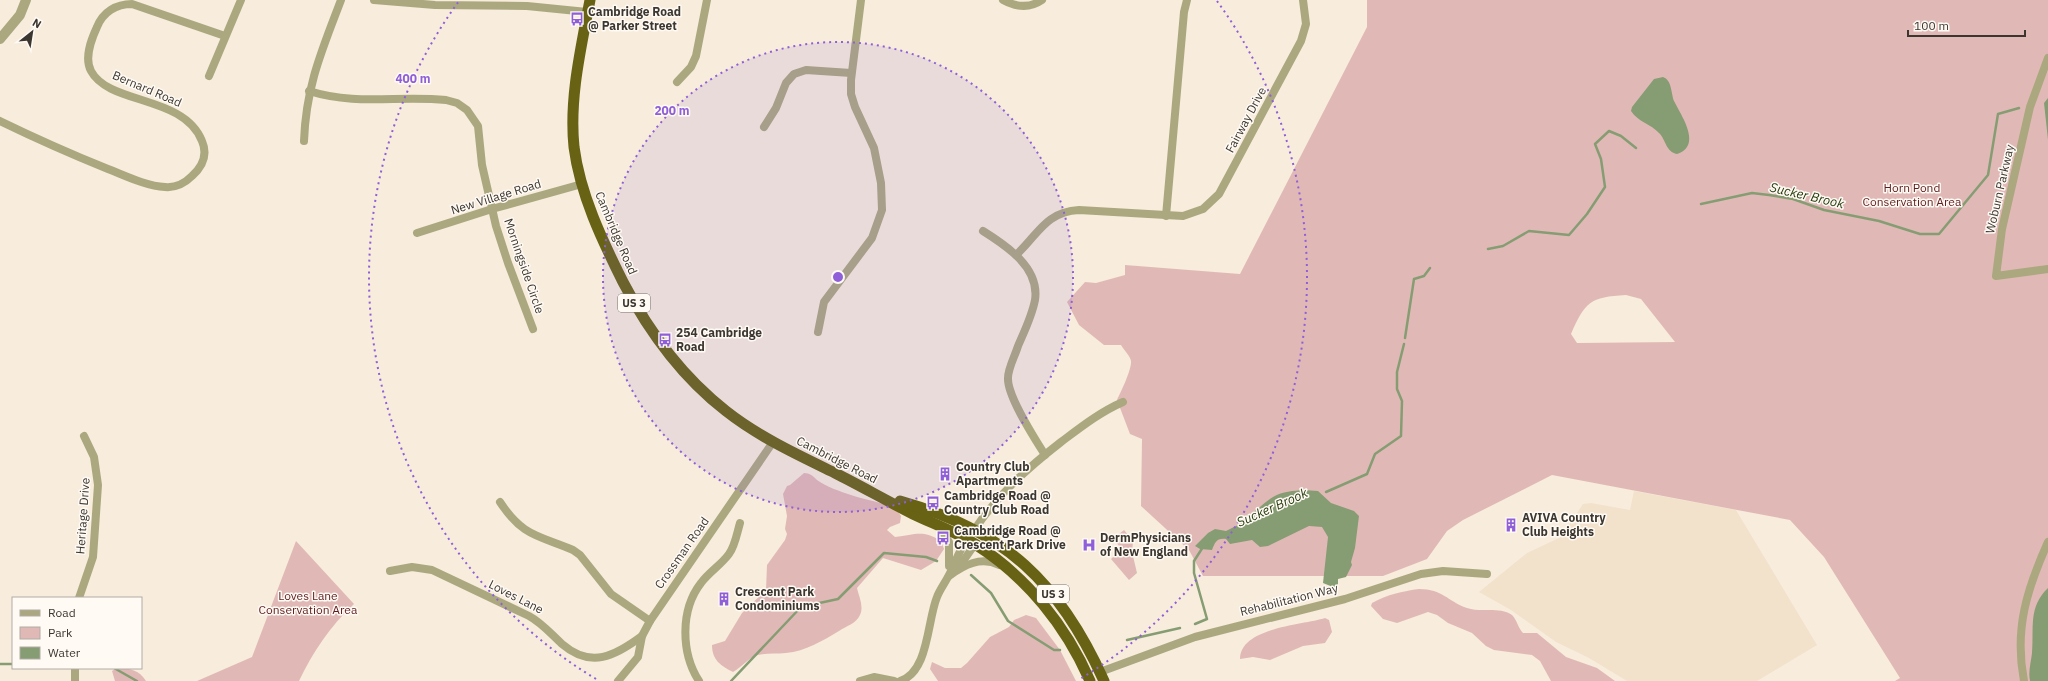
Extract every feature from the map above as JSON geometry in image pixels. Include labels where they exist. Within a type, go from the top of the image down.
[{"type":"highway","name":"Cambridge Road","points":[[590,0],[576,78],[573,113],[574,147],[582,184],[596,223],[621,277],[643,319],[659,342],[685,374],[709,397],[738,420],[773,442],[971,542],[1017,576],[1040,600],[1062,630],[1077,654],[1090,681]]},
{"type":"highway","name":"Cambridge Road","points":[[878,495],[936,513],[975,529],[1003,548],[1048,589],[1079,631],[1102,677]]},
{"type":"highway","points":[[971,542],[975,529]]},
{"type":"street","points":[[0,39],[20,15],[26,0]]},
{"type":"street","points":[[209,76],[241,0]]},
{"type":"street","points":[[304,141],[310,90],[315,66],[341,0]]},
{"type":"street","points":[[374,0],[435,6],[526,6],[588,12]]},
{"type":"street","points":[[677,82],[689,70],[695,60],[707,0]]},
{"type":"street","points":[[818,332],[824,302],[872,238],[882,210],[882,190],[876,156],[872,143],[852,100],[850,91],[861,0]]},
{"type":"street","points":[[1003,0],[1021,7],[1034,5],[1042,0]]},
{"type":"street","points":[[1166,216],[1184,12],[1187,0]]},
{"type":"street","name":"Fairway Drive","points":[[1016,255],[1045,222],[1063,212],[1079,210],[1182,216],[1198,211],[1212,202],[1222,189],[1301,41],[1306,24],[1303,0]]},
{"type":"street","name":"Bernard Road","points":[[0,121],[135,180],[161,187],[179,186],[196,173],[204,159],[204,148],[198,132],[190,123],[178,114],[110,88],[99,81],[88,64],[93,36],[100,20],[108,12],[117,6],[132,4],[225,36]]},
{"type":"street","name":"Woburn Parkway","points":[[2048,58],[2028,113],[2002,229],[1996,276],[2048,269]]},
{"type":"street","points":[[764,127],[776,108],[787,81],[794,74],[806,70],[851,73]]},
{"type":"street","name":"Morningside Circle","points":[[310,90],[343,99],[442,99],[461,105],[473,116],[478,126],[482,165],[492,209],[508,264],[533,329]]},
{"type":"street","name":"New Village Road","points":[[417,233],[492,209],[582,184]]},
{"type":"street","points":[[983,231],[1005,245],[1016,255],[1031,276],[1035,297],[1009,372],[1008,382],[1017,405],[1045,455]]},
{"type":"street","points":[[975,529],[1008,488],[1045,455],[1094,417],[1123,402]]},
{"type":"street","name":"Heritage Drive","points":[[79,597],[93,556],[98,485],[94,457],[84,436]]},
{"type":"street","name":"Crossman Road","points":[[618,681],[638,658],[642,636],[650,621],[773,442]]},
{"type":"street","points":[[500,502],[510,518],[525,530],[566,547],[580,555],[610,594],[650,621]]},
{"type":"street","points":[[699,681],[692,671],[687,650],[686,628],[688,612],[700,583],[730,553],[740,523]]},
{"type":"street","points":[[935,524],[943,531],[949,542],[949,576]]},
{"type":"street","points":[[957,570],[971,542]]},
{"type":"street","points":[[900,681],[908,678],[923,655],[934,605],[941,588],[949,576],[957,554],[971,542]]},
{"type":"street","points":[[2024,681],[2020,652],[2022,618],[2025,600],[2048,542]]},
{"type":"street","points":[[949,576],[970,563],[989,561],[998,564],[1017,576]]},
{"type":"street","name":"Loves Lane","points":[[390,571],[412,567],[438,572],[529,616],[542,624],[568,648],[587,658],[608,656],[624,649],[642,636]]},
{"type":"street","name":"Rehabilitation Way","points":[[1102,677],[1195,637],[1358,596],[1421,574],[1443,571],[1487,574]]},
{"type":"street","points":[[75,681],[76,669]]},
{"type":"street","points":[[860,681],[874,676],[894,681]]},
{"type":"shaded area","points":[[1634,491],[1736,510],[1817,645],[1757,681],[1627,681],[1589,658],[1556,642],[1511,610],[1479,592],[1527,553],[1561,537],[1583,504],[1591,503],[1630,510]]},
{"type":"green space","name":"Horn Pond Conservation Area","points":[[1367,0],[2048,0],[2048,681],[1895,681],[1900,678],[1824,557],[1790,520],[1552,475],[1463,520],[1447,531],[1427,559],[1383,576],[1203,576],[1189,550],[1141,506],[1142,439],[1130,434],[1117,400],[1130,369],[1131,361],[1121,345],[1104,345],[1079,325],[1067,302],[1085,282],[1096,283],[1125,275],[1125,265],[1240,274],[1367,27]],"holes":[[[1626,295],[1641,299],[1675,342],[1577,343],[1571,334],[1580,315],[1590,303],[1604,297]]]},
{"type":"green space","points":[[804,473],[810,474],[817,480],[833,489],[878,502],[892,508],[901,516],[900,523],[890,527],[887,530],[895,537],[918,534],[929,535],[941,541],[944,549],[936,561],[921,570],[883,558],[857,588],[862,608],[860,615],[853,623],[807,648],[793,652],[755,656],[733,672],[715,659],[712,645],[725,641],[742,613],[766,590],[767,565],[785,540],[787,534],[785,529],[787,516],[783,494],[787,486]]},
{"type":"green space","points":[[1124,530],[1133,541],[1132,552],[1137,573],[1129,580],[1111,559],[1122,549],[1113,539]]},
{"type":"green space","name":"Loves Lane Conservation Area","points":[[296,541],[354,604],[330,630],[310,660],[299,681],[197,681],[252,657]]},
{"type":"green space","points":[[1419,589],[1434,591],[1467,608],[1507,612],[1514,617],[1523,633],[1537,633],[1566,657],[1597,668],[1615,681],[1551,681],[1540,661],[1532,655],[1494,650],[1486,646],[1472,633],[1448,623],[1437,615],[1428,612],[1397,623],[1383,619],[1371,606],[1372,603],[1377,600],[1401,592]]},
{"type":"green space","points":[[1026,615],[1036,618],[1060,650],[1076,681],[938,681],[930,669],[932,662],[945,668],[961,668],[990,637],[1009,627],[1014,620]]},
{"type":"green space","points":[[1325,618],[1329,620],[1332,632],[1325,643],[1303,646],[1270,660],[1253,657],[1240,659],[1243,648],[1250,640],[1261,634],[1275,629]]},
{"type":"green space","points":[[115,669],[134,670],[146,681],[115,681],[112,671]]},
{"type":"water","points":[[1663,77],[1670,84],[1674,101],[1688,130],[1688,144],[1685,150],[1677,154],[1671,151],[1656,130],[1637,118],[1631,111],[1632,107],[1654,79]]},
{"type":"water","points":[[2048,98],[2048,140],[2044,103]]},
{"type":"water","points":[[1304,490],[1318,491],[1331,503],[1354,511],[1359,516],[1355,548],[1351,562],[1352,565],[1346,577],[1338,579],[1338,589],[1323,583],[1328,537],[1322,527],[1309,526],[1268,546],[1260,547],[1252,540],[1230,544],[1226,539],[1220,539],[1216,542],[1212,550],[1200,549],[1195,546],[1208,533],[1215,529],[1226,531],[1244,522],[1245,516],[1253,513],[1269,499],[1288,492]]},
{"type":"water","points":[[2048,588],[2048,681],[2030,681],[2029,671],[2032,653],[2033,618],[2037,603]]},
{"type":"waterway","name":"Sucker Brook","points":[[1701,204],[1752,193],[1769,195],[1793,199],[1824,210],[1879,221],[1920,234],[1939,234],[1988,175],[1998,114],[2019,108]]},
{"type":"waterway","name":"Sucker Brook","points":[[1488,249],[1503,246],[1529,231],[1569,235],[1587,214],[1605,187],[1601,159],[1595,144],[1609,131],[1621,136],[1636,148]]},
{"type":"waterway","name":"Sucker Brook","points":[[1405,338],[1414,279],[1424,276],[1430,268]]},
{"type":"waterway","name":"Sucker Brook","points":[[1326,492],[1367,474],[1375,454],[1401,436],[1402,401],[1397,389],[1397,372],[1404,344]]},
{"type":"waterway","name":"Sucker Brook","points":[[1195,624],[1207,619],[1194,573],[1194,561],[1203,547]]},
{"type":"waterway","name":"Sucker Brook","points":[[731,681],[801,607],[838,599],[884,553],[926,557],[937,561]]},
{"type":"waterway","name":"Sucker Brook","points":[[971,575],[991,593],[1008,621],[1054,650],[1060,650]]},
{"type":"waterway","name":"Sucker Brook","points":[[1127,640],[1180,628]]},
{"type":"waterway","points":[[0,664],[12,664]]},
{"type":"waterway","points":[[116,669],[137,681]]},
{"type":"place","name":"Cambridge Road @ Parker Street","points":[[577,19]]},
{"type":"place","name":"254 Cambridge Road","points":[[665,340]]},
{"type":"place","name":"Country Club Apartments","points":[[945,474]]},
{"type":"place","name":"Cambridge Road @ Country Club Road","points":[[933,503]]},
{"type":"place","name":"AVIVA Country Club Heights","points":[[1511,525]]},
{"type":"place","name":"Cambridge Road @ Crescent Park Drive","points":[[943,538]]},
{"type":"place","name":"DermPhysicians of New England","points":[[1089,545]]},
{"type":"place","name":"Crescent Park Condominiums","points":[[724,599]]}]
